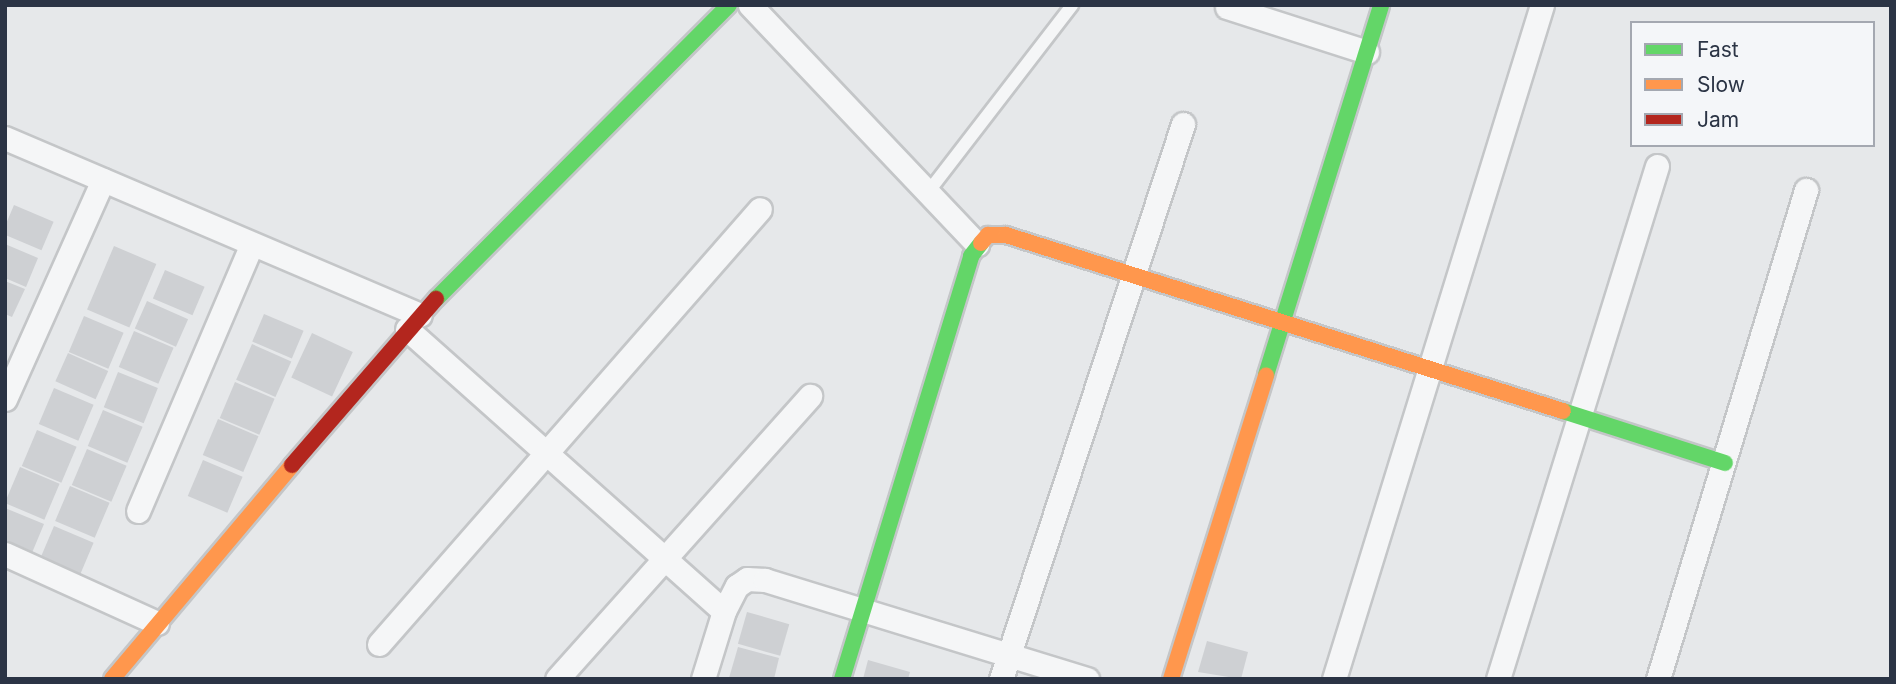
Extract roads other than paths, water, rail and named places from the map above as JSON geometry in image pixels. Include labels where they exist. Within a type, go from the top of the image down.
[{"type":"street","points":[[750,5],[977,244]]},
{"type":"street","points":[[1171,679],[1381,5]]},
{"type":"street","points":[[1334,679],[1433,370],[1542,5]]},
{"type":"street","points":[[112,679],[414,322],[718,7]]},
{"type":"street","points":[[1227,7],[1367,52]]},
{"type":"street","points":[[1001,679],[1183,124]]},
{"type":"street","points":[[5,138],[252,244],[414,322],[548,454],[724,611]]},
{"type":"street","points":[[1499,679],[1657,166]]},
{"type":"street","points":[[5,400],[103,180]]},
{"type":"street","points":[[1658,679],[1806,190]]},
{"type":"street","points":[[379,645],[760,209]]},
{"type":"street","points":[[842,679],[977,244],[989,235],[1006,235],[1284,321],[1725,463]]},
{"type":"street","points":[[138,511],[252,244]]},
{"type":"street","points":[[557,679],[810,396]]},
{"type":"street","points":[[5,554],[157,623]]},
{"type":"street","points":[[703,679],[724,611],[737,586],[747,579],[864,611],[1087,679]]},
{"type":"lane","points":[[929,191],[1072,5]]}]
